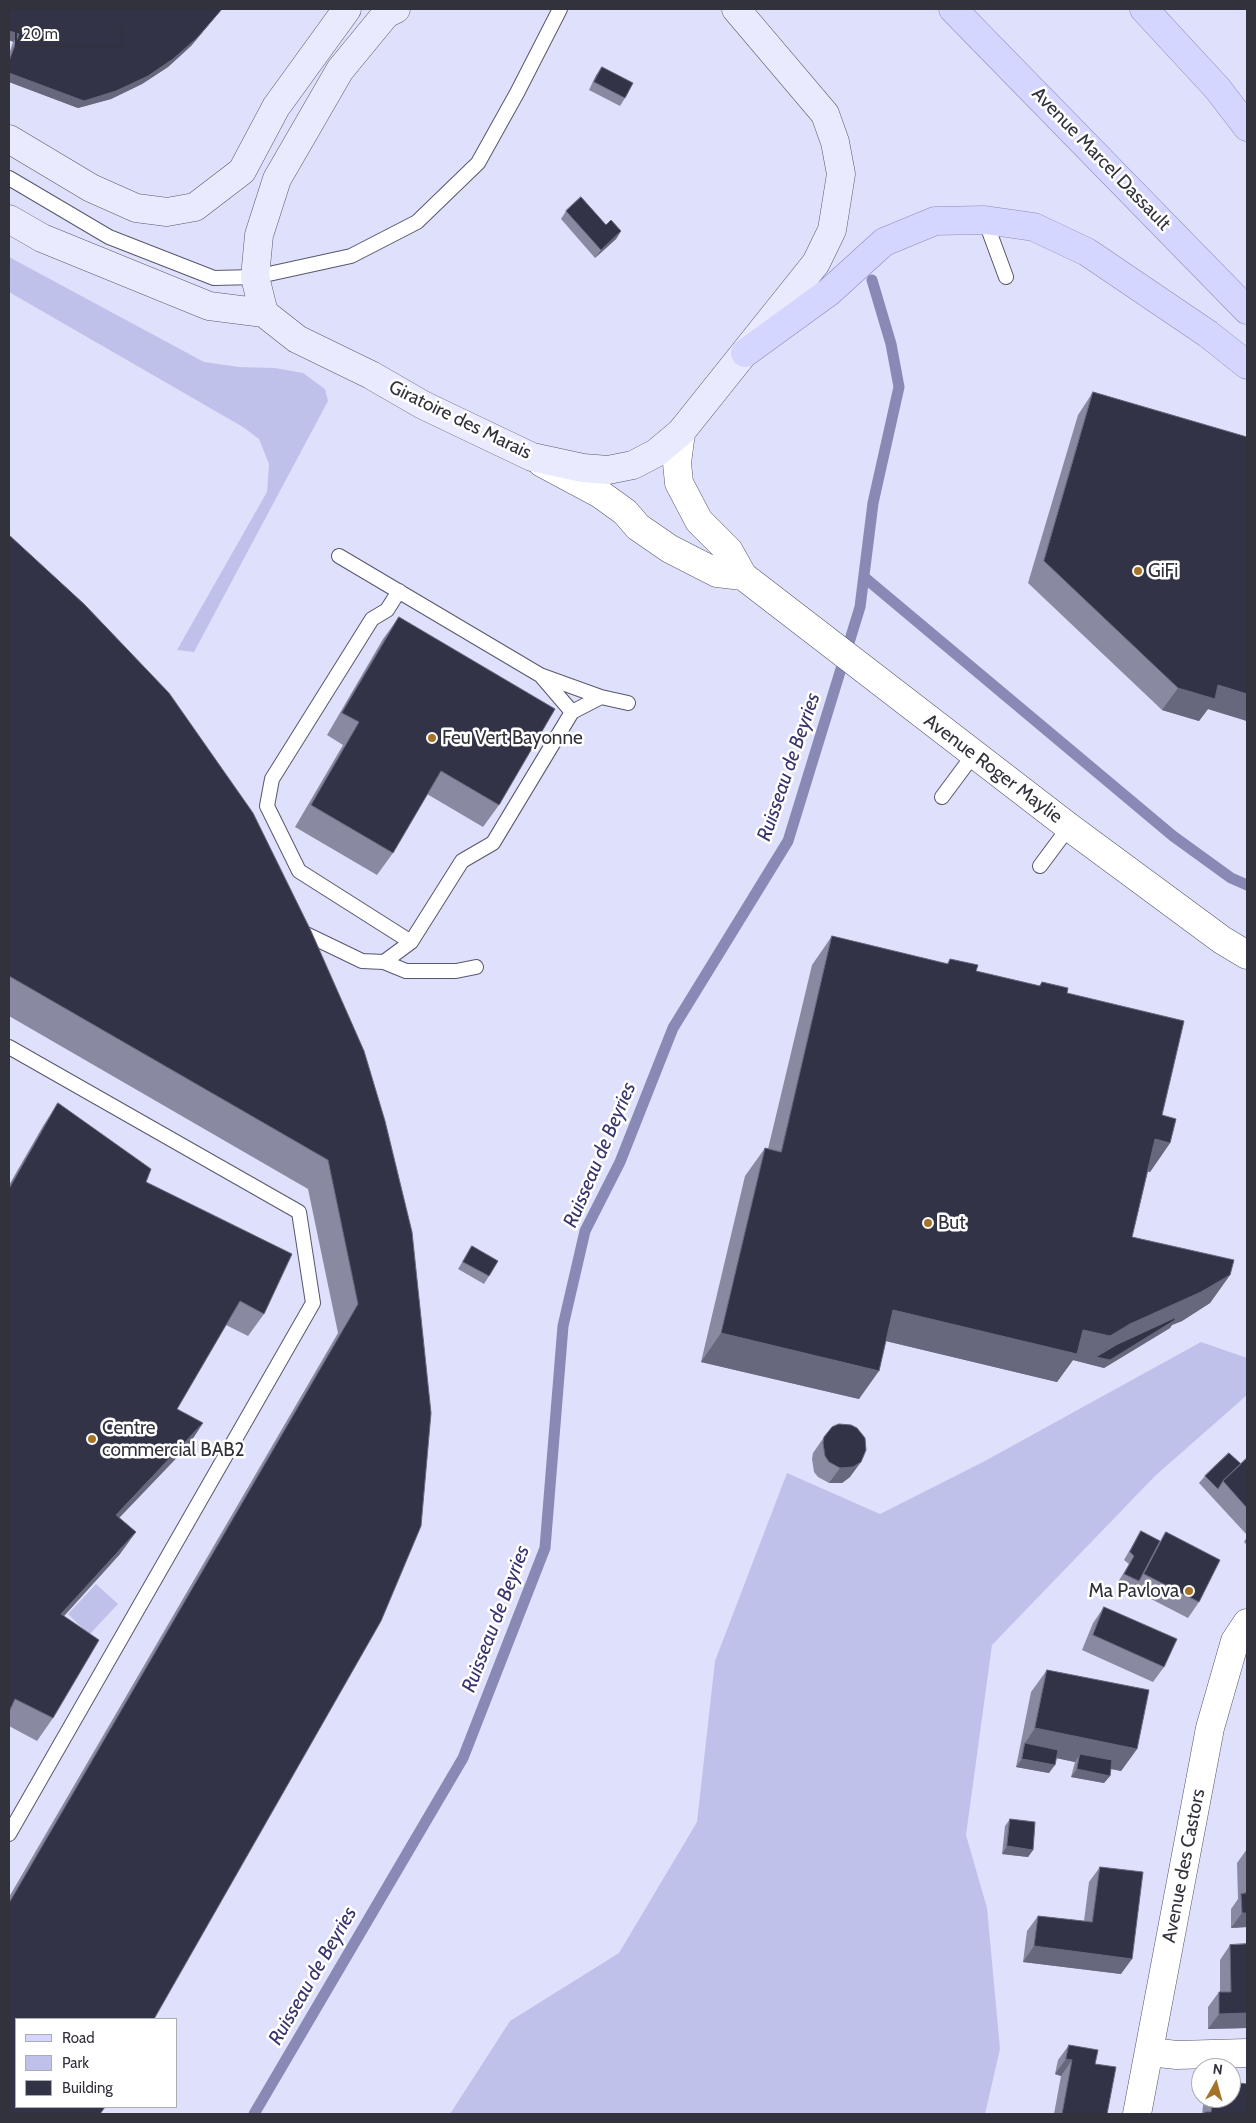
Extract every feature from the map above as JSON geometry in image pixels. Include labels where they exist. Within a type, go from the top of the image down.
[{"type":"main road","name":"Avenue Marcel Dassault","points":[[953,9],[1247,310]]},
{"type":"main road","points":[[1144,9],[1217,88],[1247,127]]},
{"type":"main road","points":[[746,353],[828,292],[884,242],[935,221],[985,220],[1034,227],[1087,252],[1208,334],[1247,365]]},
{"type":"street","points":[[9,139],[91,188],[136,208],[167,212],[195,207],[242,171],[276,107],[347,9]]},
{"type":"street","points":[[9,219],[42,238],[209,306],[264,313],[255,277],[259,236],[277,179],[340,70],[386,14],[396,9]]},
{"type":"street","name":"Giratoire des Marais","points":[[264,313],[297,339],[371,375],[423,406],[532,457],[582,468],[608,470],[633,466],[656,453],[681,432],[746,353],[816,262],[832,230],[841,174],[835,142],[825,114],[736,9]]},
{"type":"street","name":"Avenue Roger Maylie","points":[[681,432],[678,463],[679,483],[699,521],[729,551],[743,576],[1069,827],[1222,940],[1247,955]]},
{"type":"street","points":[[532,457],[600,494],[625,512],[638,527],[670,548],[717,573],[743,576]]},
{"type":"street","name":"Avenue des Castors","points":[[1137,2114],[1210,1728],[1235,1641],[1247,1623]]},
{"type":"street","points":[[1149,2052],[1177,2055],[1247,2053]]},
{"type":"lane","points":[[9,178],[109,237],[214,278],[255,277],[351,256],[417,222],[478,164],[560,9]]},
{"type":"lane","points":[[985,220],[1006,278]]},
{"type":"lane","points":[[339,556],[540,675],[601,697],[628,704]]},
{"type":"lane","points":[[398,591],[387,610],[372,619],[272,779],[267,806],[299,871],[411,942]]},
{"type":"lane","points":[[540,675],[572,712]]},
{"type":"lane","points":[[384,962],[411,942],[462,860],[493,843],[572,712],[601,697]]},
{"type":"lane","points":[[942,797],[974,754]]},
{"type":"lane","points":[[1040,866],[1069,827]]},
{"type":"lane","points":[[306,934],[362,961],[384,962],[406,971],[456,971],[476,967]]},
{"type":"lane","points":[[9,1047],[299,1212],[313,1303],[9,1834]]},
{"type":"green space","points":[[9,257],[204,362],[239,367],[275,368],[303,373],[325,389],[328,401],[194,652],[177,650],[267,492],[269,464],[259,439],[243,427],[9,292]]},
{"type":"green space","points":[[1201,1342],[1247,1358],[1247,1395],[1155,1476],[992,1645],[966,1835],[987,1908],[1000,2049],[985,2114],[450,2114],[510,2021],[619,1953],[697,1822],[715,1661],[787,1473],[880,1514],[983,1462]]},
{"type":"green space","points":[[96,1584],[118,1604],[89,1635],[68,1614]]},
{"type":"building","points":[[9,9],[222,9],[197,38],[173,59],[148,76],[116,91],[84,101],[9,73],[9,61],[19,34],[9,31]]},
{"type":"building","points":[[602,67],[633,83],[625,98],[594,82]]},
{"type":"building","points":[[581,197],[606,225],[611,220],[621,231],[601,250],[566,211]]},
{"type":"building","name":"GiFi","points":[[1093,392],[1247,437],[1247,694],[1218,685],[1215,699],[1178,688],[1044,561]]},
{"type":"building","points":[[9,535],[84,604],[169,693],[253,813],[311,931],[364,1051],[385,1121],[412,1232],[431,1413],[421,1526],[381,1621],[155,2018],[15,2018],[15,2108],[104,2108],[100,2114],[9,2114],[9,1903],[358,1304],[328,1160],[9,976]]},
{"type":"building","points":[[399,617],[555,709],[499,805],[441,771],[393,853],[311,805],[359,722],[342,713]]},
{"type":"building","name":"But","points":[[832,936],[948,964],[950,959],[978,965],[976,971],[1040,986],[1042,982],[1068,988],[1067,993],[1184,1021],[1162,1115],[1176,1119],[1170,1143],[1155,1139],[1132,1237],[1234,1260],[1230,1275],[1201,1292],[1130,1324],[1110,1336],[1083,1330],[1077,1354],[893,1310],[879,1371],[721,1333],[765,1148],[781,1152]]},
{"type":"building","name":"Centre commercial BAB2","points":[[58,1103],[151,1169],[146,1182],[292,1254],[264,1314],[240,1301],[177,1409],[203,1423],[116,1515],[136,1532],[61,1614],[99,1640],[53,1718],[15,1699],[9,1712],[9,1189]]},
{"type":"building","points":[[472,1246],[498,1261],[489,1276],[463,1262]]},
{"type":"building","points":[[1175,1318],[1175,1320],[1110,1360],[1096,1357],[1116,1345]]},
{"type":"building","points":[[839,1424],[851,1425],[857,1428],[865,1438],[866,1450],[861,1462],[853,1467],[840,1468],[829,1462],[825,1456],[824,1437],[832,1427]]},
{"type":"building","points":[[1229,1453],[1241,1464],[1223,1481],[1218,1489],[1205,1476]]},
{"type":"building","points":[[1247,1458],[1247,1508],[1223,1481]]},
{"type":"building","points":[[1141,1531],[1160,1541],[1139,1581],[1124,1574],[1134,1556],[1130,1552]]},
{"type":"building","points":[[1166,1532],[1220,1560],[1199,1602],[1144,1574]]},
{"type":"building","points":[[1104,1607],[1177,1639],[1164,1667],[1093,1635]]},
{"type":"building","points":[[1047,1670],[1149,1690],[1137,1749],[1035,1728]]},
{"type":"building","points":[[1025,1743],[1058,1750],[1055,1765],[1022,1759]]},
{"type":"building","points":[[1080,1754],[1112,1760],[1110,1776],[1077,1769]]},
{"type":"building","points":[[1010,1819],[1035,1822],[1033,1850],[1007,1846]]},
{"type":"building","points":[[1100,1867],[1143,1872],[1132,1959],[1034,1946],[1038,1916],[1092,1922]]},
{"type":"building","points":[[1247,1893],[1247,1913],[1242,1913],[1241,1894]]},
{"type":"building","points":[[1247,1944],[1247,2013],[1219,2014],[1219,1992],[1231,1992],[1230,1945]]},
{"type":"building","points":[[1069,2045],[1098,2050],[1095,2064],[1116,2067],[1107,2114],[1062,2114],[1072,2060],[1066,2059]]},
{"type":"building","points":[[1241,2083],[1247,2084],[1247,2114],[1205,2114],[1205,2112],[1211,2112],[1212,2108],[1241,2108]]},
{"type":"waterway","name":"Ruisseau de Beyries","points":[[254,2114],[463,1758],[545,1548],[563,1326],[585,1231],[620,1162],[673,1028],[788,841],[860,607],[873,503],[899,387],[891,344],[872,280]]},
{"type":"waterway","points":[[864,577],[1173,836],[1231,878],[1247,885]]},
{"type":"place","name":"GiFi","points":[[1138,571]]},
{"type":"place","name":"Feu Vert Bayonne","points":[[432,738]]},
{"type":"place","name":"But","points":[[928,1223]]},
{"type":"place","name":"Centre commercial BAB2","points":[[92,1439]]},
{"type":"place","name":"Ma Pavlova","points":[[1189,1591]]}]
